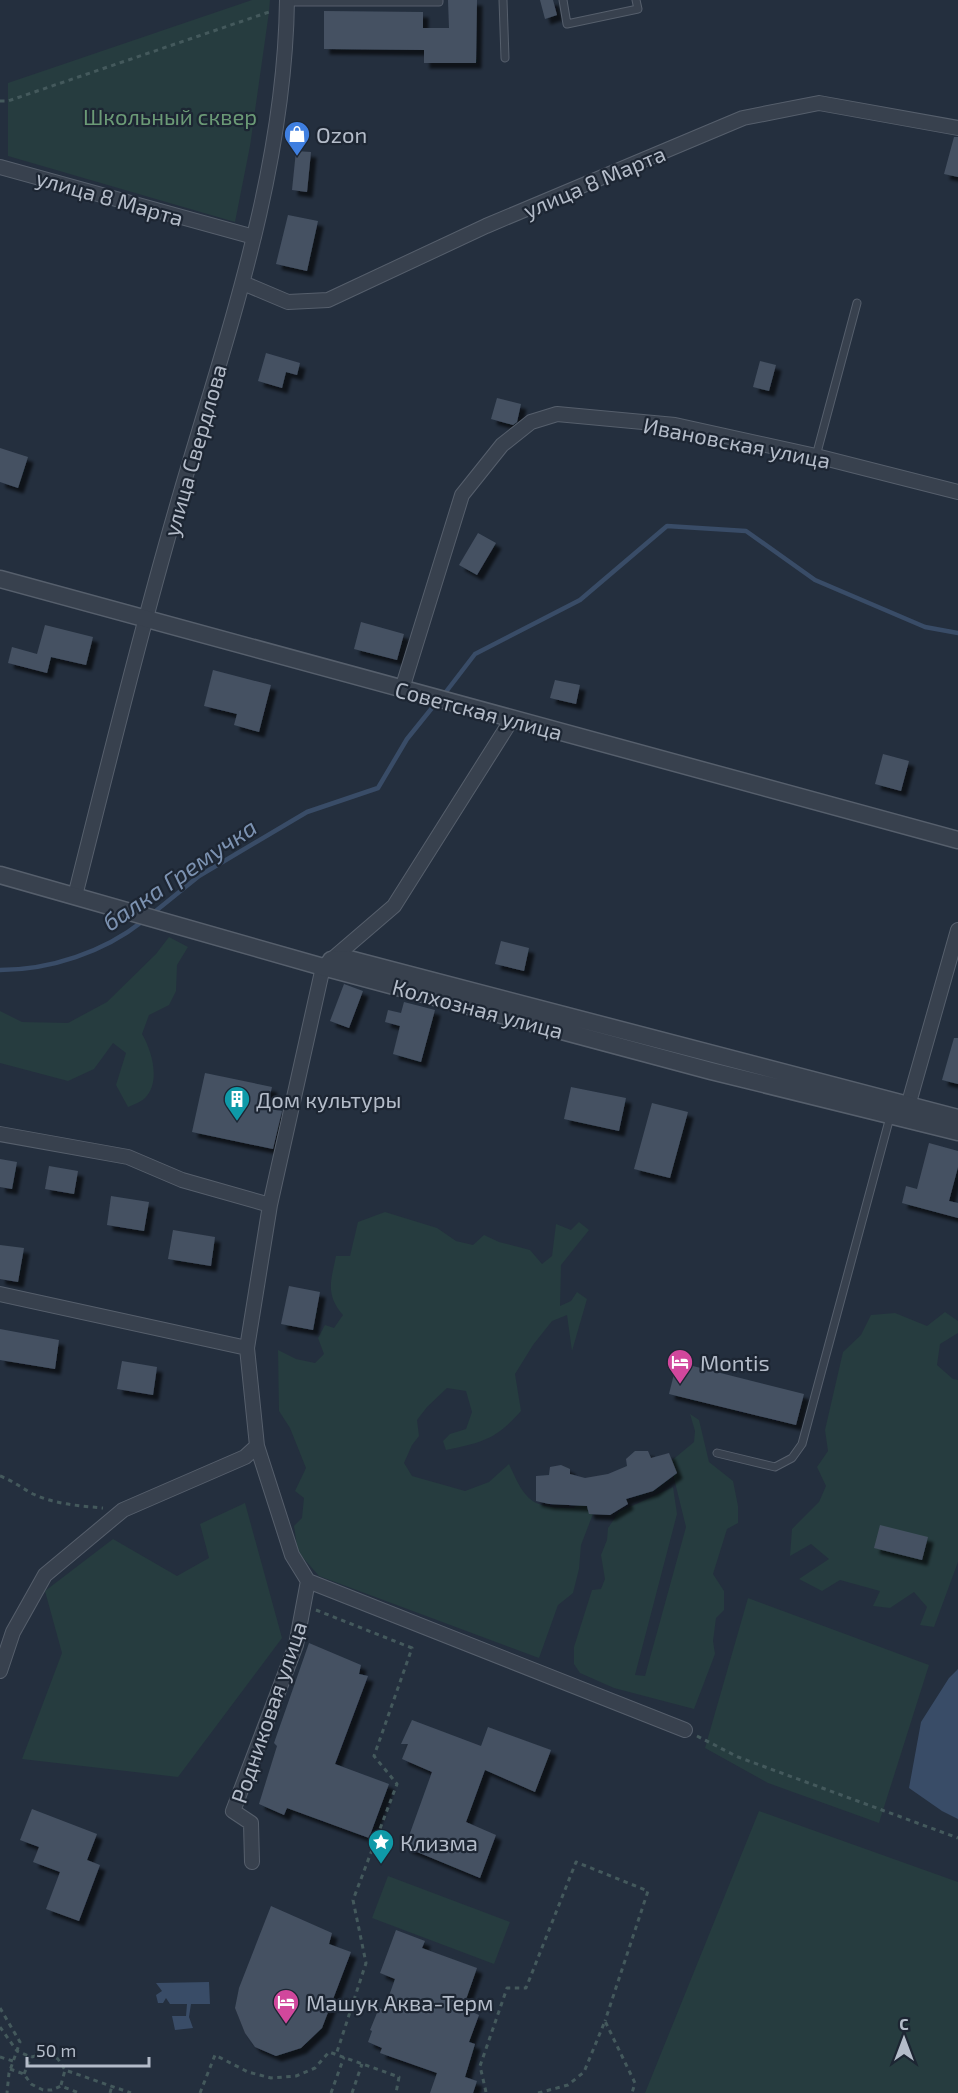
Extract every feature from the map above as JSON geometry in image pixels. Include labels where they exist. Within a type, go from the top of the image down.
[{"type":"street","name":"улица Свердлова","points":[[75,896],[144,619],[243,284],[274,148],[287,26],[287,1]]},
{"type":"street","name":"улица 8 Марта","points":[[243,284],[288,302],[328,300],[486,226],[743,118],[819,103],[958,128]]},
{"type":"street","name":"улица 8 Марта","points":[[0,167],[254,237]]},
{"type":"street","name":"Ивановская улица","points":[[402,689],[462,495],[502,445],[531,422],[558,414],[675,425],[816,456],[958,492]]},
{"type":"street","name":"Советская улица","points":[[0,579],[958,840]]},
{"type":"street","points":[[512,719],[394,906],[327,963],[270,1205],[248,1348],[257,1446],[292,1556],[308,1581],[685,1730]]},
{"type":"street","name":"Колхозная улица","points":[[0,875],[162,921],[327,963],[711,1071],[901,1112],[958,1118]]},
{"type":"street","points":[[901,1112],[958,930]]},
{"type":"street","name":"Колхозная улица","points":[[901,1112],[958,1132]]},
{"type":"street","points":[[0,1134],[128,1157],[182,1180],[270,1205]]},
{"type":"street","points":[[0,1294],[248,1348]]},
{"type":"street","points":[[0,1671],[13,1632],[45,1575],[123,1510],[245,1456],[257,1446]]},
{"type":"street","name":"Родниковая улица","points":[[252,1862],[251,1823],[233,1811],[296,1645],[308,1581]]},
{"type":"lane","points":[[287,1],[439,2],[439,0]]},
{"type":"lane","points":[[503,0],[505,58]]},
{"type":"lane","points":[[562,0],[567,24],[638,9],[636,0]]},
{"type":"lane","points":[[816,456],[857,303]]},
{"type":"lane","points":[[717,1453],[775,1467],[792,1458],[802,1444],[901,1112]]},
{"type":"path","points":[[0,101],[8,101],[269,12]]},
{"type":"path","points":[[0,1476],[14,1481],[34,1494],[70,1505],[123,1510]]},
{"type":"path","points":[[303,1605],[412,1648],[374,1756],[397,1784],[353,1900],[366,1963],[336,2055]]},
{"type":"path","points":[[685,1730],[738,1757],[958,1838]]},
{"type":"path","points":[[491,2093],[486,2092],[480,2066],[507,1988],[526,1988],[576,1862],[648,1892],[605,2021],[584,2072],[568,2085],[538,2093]]},
{"type":"path","points":[[0,2008],[20,2042],[10,2068],[7,2093]]},
{"type":"path","points":[[605,2021],[635,2083],[633,2093]]},
{"type":"path","points":[[0,2027],[16,2051],[31,2057],[50,2053],[58,2059],[65,2070],[131,2093]]},
{"type":"path","points":[[200,2093],[215,2055],[248,2072],[271,2078],[296,2076],[315,2068],[328,2052],[399,2078],[396,2093]]},
{"type":"path","points":[[0,2056],[13,2061]]},
{"type":"path","points":[[24,2074],[31,2057]]},
{"type":"path","points":[[331,2093],[344,2057]]},
{"type":"path","points":[[352,2093],[362,2064]]},
{"type":"path","points":[[10,2068],[24,2074],[31,2084],[43,2090],[52,2091],[61,2086],[65,2070]]},
{"type":"path","points":[[61,2086],[79,2093]]},
{"type":"path","points":[[110,2093],[112,2086]]},
{"type":"green space","name":"Школьный сквер","points":[[252,0],[270,0],[250,146],[235,222],[8,156],[8,83]]},
{"type":"green space","points":[[169,937],[188,947],[177,965],[176,991],[169,1005],[149,1015],[142,1034],[152,1058],[154,1075],[150,1091],[143,1099],[128,1107],[116,1085],[126,1053],[113,1043],[94,1069],[68,1081],[0,1063],[0,1011],[22,1022],[68,1023],[107,1002],[156,954]]},
{"type":"green space","points":[[385,1212],[437,1228],[456,1241],[473,1245],[484,1235],[499,1242],[530,1250],[542,1264],[552,1256],[556,1224],[571,1230],[579,1222],[589,1230],[561,1265],[560,1306],[571,1301],[577,1292],[587,1299],[572,1351],[567,1315],[552,1321],[533,1345],[515,1374],[521,1411],[496,1434],[470,1445],[446,1450],[443,1441],[450,1434],[466,1429],[472,1412],[466,1391],[447,1388],[417,1420],[419,1436],[404,1463],[412,1476],[465,1491],[489,1482],[509,1464],[526,1495],[539,1504],[574,1508],[582,1500],[596,1506],[581,1545],[579,1569],[573,1593],[558,1605],[539,1658],[319,1576],[298,1552],[294,1526],[302,1518],[304,1498],[295,1491],[306,1468],[290,1428],[279,1411],[278,1350],[296,1359],[315,1363],[324,1354],[318,1338],[325,1325],[334,1328],[343,1315],[334,1300],[331,1287],[336,1256],[350,1256],[358,1222]]},
{"type":"green space","points":[[945,1312],[958,1321],[958,1333],[940,1344],[937,1365],[953,1379],[958,1380],[958,1562],[934,1627],[920,1625],[927,1607],[914,1592],[890,1608],[873,1606],[880,1591],[840,1580],[822,1591],[799,1579],[829,1559],[811,1544],[790,1556],[792,1529],[819,1502],[826,1486],[817,1467],[828,1451],[825,1430],[843,1352],[861,1335],[871,1315],[895,1313],[927,1326]]},
{"type":"green space","points":[[690,1414],[699,1420],[709,1462],[733,1481],[738,1506],[738,1523],[727,1529],[713,1574],[724,1591],[724,1610],[716,1618],[713,1641],[715,1654],[694,1709],[614,1688],[580,1673],[574,1664],[574,1647],[592,1590],[601,1589],[605,1579],[601,1555],[607,1540],[608,1528],[619,1512],[673,1487],[677,1514],[635,1675],[645,1676],[686,1527],[670,1462],[694,1442],[695,1431]]},
{"type":"green space","points":[[245,1503],[282,1638],[178,1777],[22,1759],[62,1653],[45,1591],[113,1539],[177,1576],[209,1558],[200,1524]]},
{"type":"green space","points":[[748,1598],[929,1665],[879,1823],[768,1783],[705,1748]]},
{"type":"green space","points":[[759,1811],[958,1882],[958,2093],[645,2093]]},
{"type":"green space","points":[[388,1876],[510,1922],[494,1964],[372,1918]]},
{"type":"water","points":[[958,1669],[958,1819],[909,1788],[921,1722],[949,1678]]},
{"type":"water","points":[[209,1982],[210,2004],[191,2004],[189,2017],[193,2028],[175,2030],[172,2016],[186,2016],[187,2004],[170,2004],[166,1998],[163,2003],[158,2003],[156,1995],[162,1991],[156,1983]]},
{"type":"building","points":[[448,0],[477,0],[476,63],[424,63],[424,50],[324,49],[324,11],[423,12],[423,28],[449,28]]},
{"type":"building","points":[[540,0],[553,0],[557,15],[545,19]]},
{"type":"building","points":[[954,137],[958,137],[958,177],[944,174]]},
{"type":"building","points":[[296,151],[311,152],[307,192],[292,190]]},
{"type":"building","points":[[288,215],[318,221],[307,271],[276,264]]},
{"type":"building","points":[[266,353],[300,363],[297,375],[286,372],[282,388],[258,381]]},
{"type":"building","points":[[760,361],[776,365],[769,391],[753,387]]},
{"type":"building","points":[[497,398],[521,404],[517,422],[513,425],[491,419]]},
{"type":"building","points":[[0,448],[28,457],[18,488],[0,482]]},
{"type":"building","points":[[478,533],[496,543],[477,575],[459,565]]},
{"type":"building","points":[[361,622],[404,634],[397,660],[354,649]]},
{"type":"building","points":[[45,625],[93,637],[86,665],[51,657],[47,673],[8,663],[12,647],[37,654]]},
{"type":"building","points":[[213,670],[271,685],[259,732],[234,725],[237,714],[204,706]]},
{"type":"building","points":[[555,680],[580,685],[576,704],[550,698]]},
{"type":"building","points":[[883,754],[909,761],[901,791],[875,784]]},
{"type":"building","points":[[501,941],[529,948],[524,971],[495,964]]},
{"type":"building","points":[[344,984],[363,991],[349,1028],[330,1021]]},
{"type":"building","points":[[404,1002],[435,1010],[421,1062],[393,1054],[400,1026],[385,1022],[388,1010],[401,1013]]},
{"type":"building","points":[[954,1038],[958,1038],[958,1084],[942,1080]]},
{"type":"building","name":"Дом культуры","points":[[205,1073],[272,1087],[267,1108],[282,1111],[273,1149],[192,1132]]},
{"type":"building","points":[[571,1087],[626,1098],[619,1131],[564,1119]]},
{"type":"building","points":[[652,1103],[688,1112],[670,1178],[634,1169]]},
{"type":"building","points":[[929,1143],[958,1151],[958,1167],[949,1201],[958,1203],[958,1218],[902,1203],[906,1186],[917,1189]]},
{"type":"building","points":[[0,1159],[17,1162],[12,1189],[0,1187]]},
{"type":"building","points":[[49,1166],[78,1171],[74,1194],[45,1189]]},
{"type":"building","points":[[111,1196],[149,1202],[144,1231],[107,1225]]},
{"type":"building","points":[[173,1230],[215,1237],[211,1266],[168,1259]]},
{"type":"building","points":[[0,1245],[24,1248],[18,1282],[0,1279]]},
{"type":"building","points":[[289,1286],[320,1292],[313,1330],[281,1324]]},
{"type":"building","points":[[0,1329],[59,1340],[55,1369],[0,1360]]},
{"type":"building","points":[[122,1361],[157,1367],[153,1395],[117,1389]]},
{"type":"building","points":[[677,1362],[804,1394],[796,1425],[669,1394]]},
{"type":"building","points":[[635,1451],[648,1451],[651,1458],[669,1453],[677,1473],[653,1491],[626,1499],[628,1504],[610,1515],[589,1514],[587,1506],[536,1501],[536,1476],[549,1475],[550,1467],[561,1465],[570,1469],[570,1474],[585,1478],[608,1474],[627,1466],[626,1459]]},
{"type":"building","points":[[880,1525],[928,1537],[922,1560],[874,1548]]},
{"type":"building","points":[[309,1643],[361,1665],[359,1674],[368,1676],[335,1764],[389,1784],[369,1838],[287,1808],[284,1815],[259,1804],[277,1746],[274,1743]]},
{"type":"building","points":[[412,1720],[481,1746],[488,1727],[551,1750],[535,1792],[485,1770],[466,1822],[496,1835],[480,1878],[405,1847],[432,1772],[402,1759],[408,1744],[401,1744]]},
{"type":"building","points":[[32,1809],[97,1834],[87,1860],[100,1865],[79,1921],[46,1909],[60,1872],[33,1862],[39,1847],[20,1840]]},
{"type":"building","points":[[271,1906],[332,1933],[329,1944],[351,1952],[322,2028],[301,2048],[276,2056],[255,2047],[245,2033],[235,2008],[239,1988]]},
{"type":"building","points":[[396,1930],[425,1941],[422,1948],[477,1968],[463,2008],[479,2015],[469,2042],[475,2044],[465,2077],[477,2081],[473,2093],[430,2093],[437,2073],[380,2053],[382,2048],[368,2042],[379,2008],[384,2010],[395,1979],[380,1973]]},
{"type":"waterway","name":"балка Гремучка","points":[[442,697],[475,654],[580,600],[667,526],[746,531],[815,580],[925,627],[958,633]]},
{"type":"waterway","name":"балка Гремучка","points":[[152,914],[199,876],[307,812],[378,788],[407,739],[436,703]]},
{"type":"waterway","name":"балка Гремучка","points":[[0,970],[38,967],[76,957],[111,942],[143,921]]},
{"type":"place","name":"Ozon","points":[[297,157]]},
{"type":"place","name":"Дом культуры","points":[[237,1122]]},
{"type":"place","name":"Montis","points":[[680,1385]]},
{"type":"place","name":"Клизма","points":[[381,1865]]},
{"type":"place","name":"Машук Аква-Терм","points":[[286,2025]]}]
